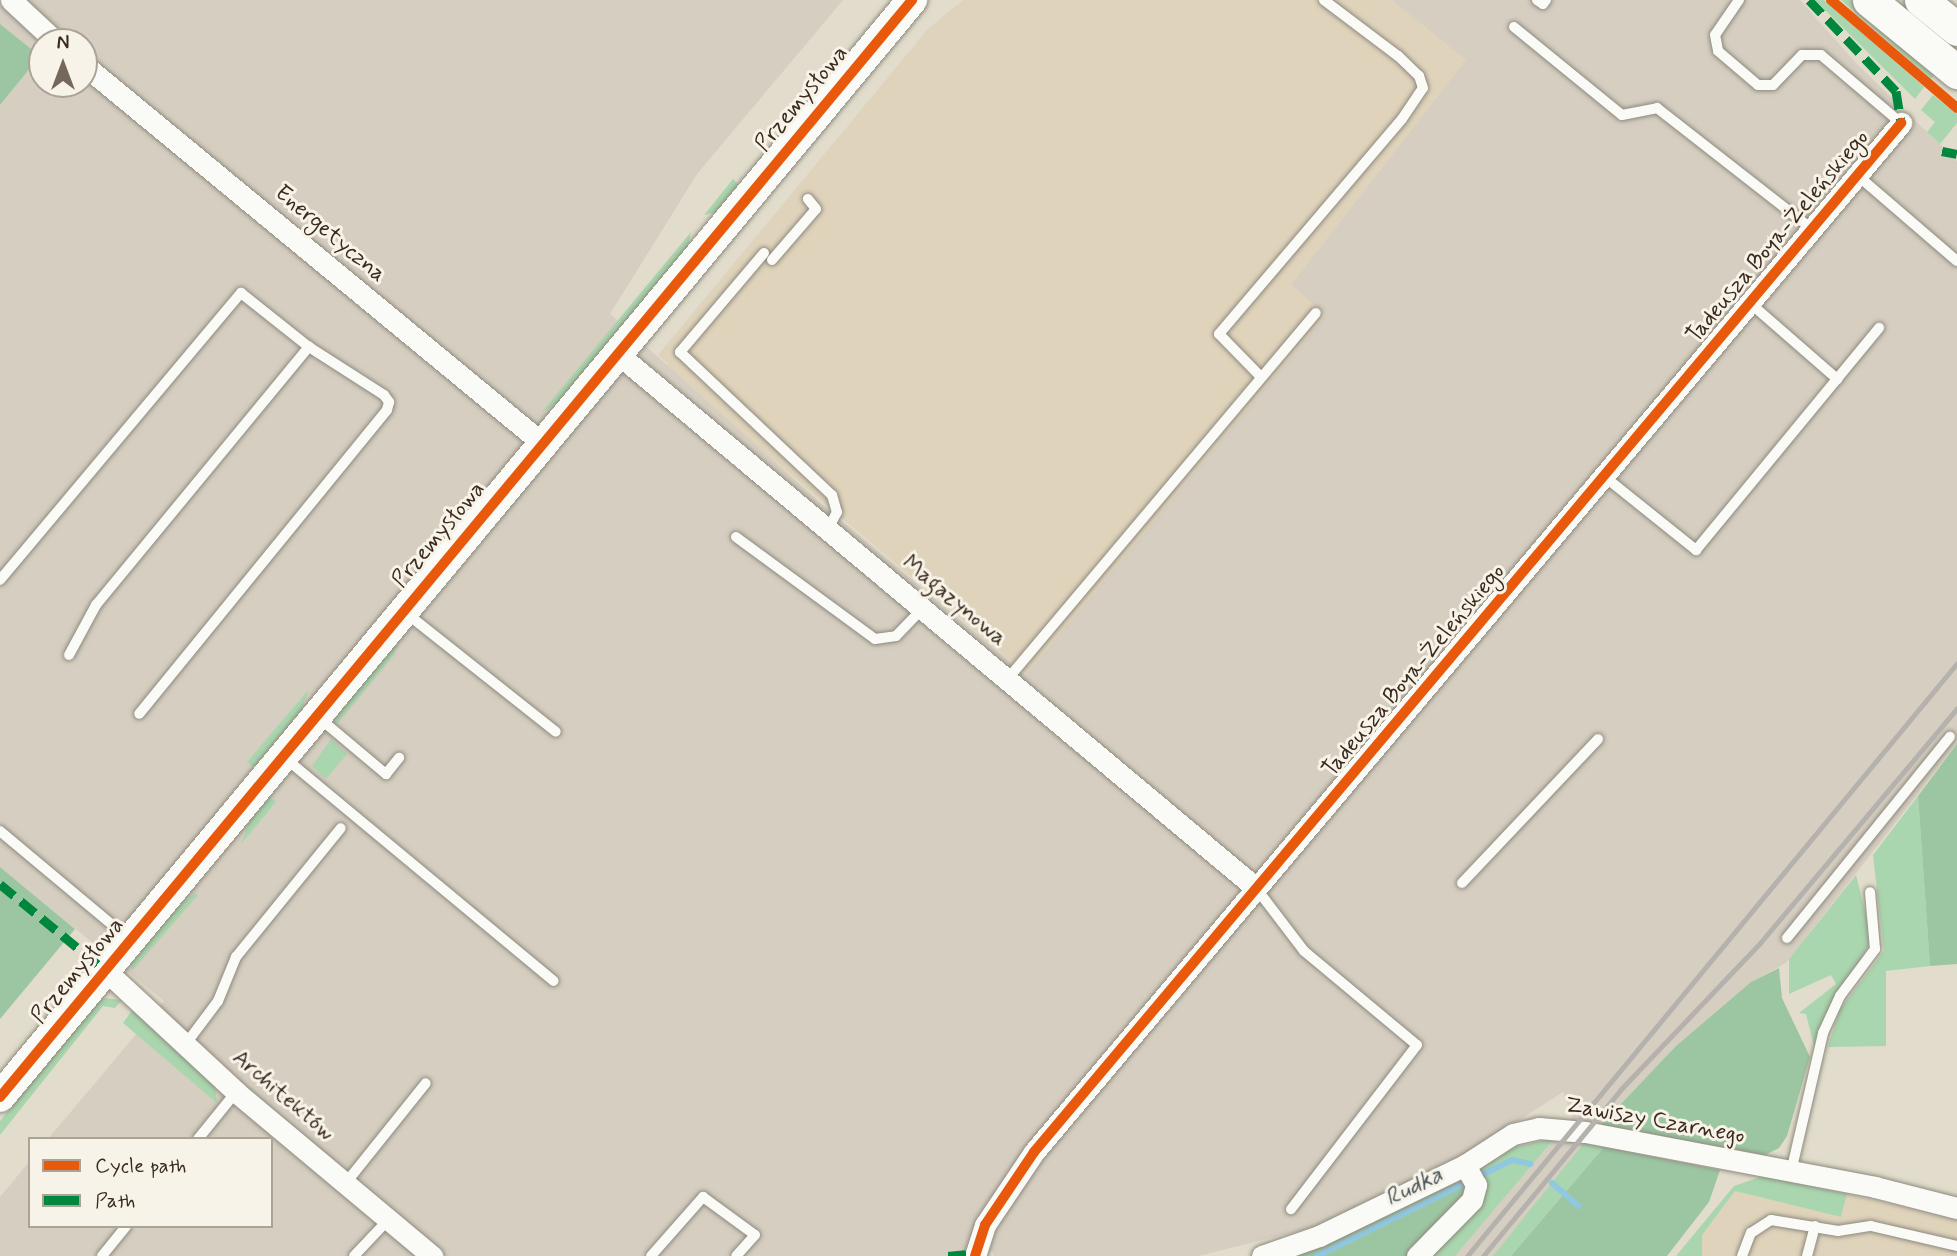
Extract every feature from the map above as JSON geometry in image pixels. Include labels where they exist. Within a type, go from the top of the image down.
[{"type":"main road","points":[[1869,0],[1957,72]]},
{"type":"main road","points":[[1921,0],[1957,29]]},
{"type":"street","points":[[11,0],[41,28]]},
{"type":"street","name":"Przemysłowa","points":[[0,1097],[912,0]]},
{"type":"street","name":"Energetyczna","points":[[98,77],[542,443]]},
{"type":"street","name":"Tadeusza Boya-Żeleńskiego","points":[[975,1256],[981,1233],[1034,1152],[1901,123]]},
{"type":"street","name":"Magazynowa","points":[[618,354],[1256,888]]},
{"type":"street","name":"Architektów","points":[[106,971],[236,1092],[432,1256]]},
{"type":"street","name":"Zawiszy Czarnego","points":[[1417,1256],[1465,1210],[1469,1173],[1513,1134],[1539,1128],[1585,1132],[1957,1208]]},
{"type":"street","points":[[1262,1256],[1320,1237],[1469,1173]]},
{"type":"lane","points":[[1261,377],[1219,334],[1402,120],[1423,88],[1419,76],[1398,56],[1324,0]]},
{"type":"lane","points":[[1537,0],[1542,4],[1546,0]]},
{"type":"lane","points":[[1739,0],[1714,35],[1718,51],[1758,85],[1773,85],[1802,55],[1821,55],[1901,123]]},
{"type":"lane","points":[[1514,27],[1622,115],[1657,108],[1812,229]]},
{"type":"lane","points":[[1857,175],[1957,261]]},
{"type":"lane","points":[[808,199],[816,209],[813,215],[768,256],[680,352],[832,495],[837,512],[828,529]]},
{"type":"lane","points":[[0,580],[242,293],[309,347],[384,395],[389,402],[387,410],[139,714]]},
{"type":"lane","points":[[1750,303],[1836,379]]},
{"type":"lane","points":[[1006,681],[1316,313]]},
{"type":"lane","points":[[1605,477],[1696,550],[1878,328]]},
{"type":"lane","points":[[69,655],[96,605],[309,347]]},
{"type":"lane","points":[[736,537],[875,639],[896,636],[922,609]]},
{"type":"lane","points":[[403,611],[556,732]]},
{"type":"lane","points":[[316,716],[386,774],[399,758]]},
{"type":"lane","points":[[1787,938],[1950,737]]},
{"type":"lane","points":[[1462,883],[1598,738]]},
{"type":"lane","points":[[283,756],[554,981]]},
{"type":"lane","points":[[185,1045],[218,1001],[236,957],[341,828]]},
{"type":"lane","points":[[0,831],[131,940]]},
{"type":"lane","points":[[1256,888],[1304,951],[1417,1045],[1291,1209]]},
{"type":"lane","points":[[1791,1172],[1824,1033],[1840,996],[1875,948],[1870,892]]},
{"type":"lane","points":[[345,1184],[426,1083]]},
{"type":"lane","points":[[200,1137],[236,1092]]},
{"type":"lane","points":[[651,1256],[703,1196],[755,1235],[736,1256]]},
{"type":"lane","points":[[354,1256],[388,1220]]},
{"type":"lane","points":[[1742,1256],[1758,1225],[1784,1220],[1838,1231],[1871,1226],[1957,1246]]},
{"type":"lane","points":[[1807,1256],[1815,1226]]},
{"type":"lane","points":[[102,1256],[125,1228]]},
{"type":"shaded area","points":[[0,0],[843,0],[697,174],[610,314],[823,505],[1026,675],[1326,315],[1291,285],[1466,60],[1392,0],[1800,0],[1856,63],[1957,161],[1957,744],[1786,963],[1751,982],[1676,1046],[1601,1125],[1493,1256],[1455,1256],[1573,1117],[1563,1092],[1462,1157],[1323,1225],[1198,1256],[994,1256],[992,1251],[974,1256],[0,1256],[0,1197],[28,1163],[28,1228],[273,1228],[273,1137],[50,1137],[164,1001],[0,867],[0,105],[28,71],[28,98],[98,98],[98,28],[28,28],[28,46],[0,24]]},
{"type":"shaded area","points":[[963,0],[1392,0],[1467,60],[1291,285],[1326,315],[1027,675],[665,368],[668,364],[658,355],[928,29]]},
{"type":"shaded area","points":[[1735,1191],[1841,1217],[1847,1194],[1957,1220],[1957,1256],[1702,1256],[1701,1235]]},
{"type":"green space","points":[[1815,0],[1824,0],[1924,87],[1915,99]]},
{"type":"green space","points":[[1841,0],[1850,0],[1938,71],[1931,79]]},
{"type":"green space","points":[[0,24],[28,46],[28,71],[0,105]]},
{"type":"green space","points":[[842,48],[845,57],[805,105],[788,112]]},
{"type":"green space","points":[[1933,95],[1957,114],[1957,123],[1940,144],[1927,132],[1935,122],[1921,110]]},
{"type":"green space","points":[[733,179],[739,185],[717,212],[704,215]]},
{"type":"green space","points":[[691,232],[688,247],[559,402],[542,412]]},
{"type":"green space","points":[[401,637],[394,655],[337,724],[335,716]]},
{"type":"green space","points":[[309,689],[300,714],[255,768],[247,762]]},
{"type":"green space","points":[[331,739],[347,754],[326,779],[312,766]]},
{"type":"green space","points":[[1957,744],[1957,964],[1930,966],[1918,796]]},
{"type":"green space","points":[[268,795],[276,802],[241,844],[250,819]]},
{"type":"green space","points":[[1918,796],[1930,966],[1886,971],[1886,1046],[1828,1047],[1840,1009],[1884,951],[1873,855]]},
{"type":"green space","points":[[0,867],[75,929],[0,1019]]},
{"type":"green space","points":[[1856,875],[1872,939],[1815,1050],[1806,1014],[1799,1013],[1836,984],[1831,975],[1789,994],[1789,959]]},
{"type":"green space","points":[[195,893],[198,895],[131,972],[133,959],[175,907]]},
{"type":"green space","points":[[1779,968],[1782,998],[1810,1057],[1787,1136],[1779,1148],[1765,1155],[1601,1125],[1676,1046],[1751,982]]},
{"type":"green space","points":[[104,998],[122,1000],[115,1008],[103,1006],[0,1135],[0,1121],[94,1004]]},
{"type":"green space","points":[[133,1009],[215,1086],[217,1103],[123,1023]]},
{"type":"green space","points":[[1555,1138],[1455,1256],[1426,1256],[1441,1243],[1476,1167],[1511,1148]]},
{"type":"green space","points":[[1584,1143],[1604,1147],[1511,1256],[1493,1256]]},
{"type":"green space","points":[[1604,1147],[1720,1170],[1709,1202],[1667,1256],[1511,1256]]},
{"type":"green space","points":[[1763,1176],[1847,1194],[1841,1217],[1735,1191],[1702,1235],[1702,1256],[1676,1256],[1734,1186]]},
{"type":"green space","points":[[1459,1177],[1467,1193],[1406,1256],[1286,1256]]},
{"type":"waterway","name":"Rudka","points":[[1317,1256],[1512,1160],[1531,1164]]},
{"type":"waterway","name":"Rudka","points":[[1552,1183],[1578,1206]]},
{"type":"railway","points":[[1467,1256],[1957,663]]},
{"type":"railway","points":[[1483,1256],[1621,1089],[1760,943],[1957,708]]},
{"type":"marked path","points":[[1809,0],[1896,91],[1901,123]]},
{"type":"marked path","points":[[1942,151],[1957,154]]},
{"type":"marked path","points":[[0,884],[106,971]]},
{"type":"marked path","points":[[948,1256],[975,1253]]},
{"type":"cycle path","points":[[0,1097],[912,0]]},
{"type":"cycle path","points":[[1831,0],[1957,108]]},
{"type":"cycle path","points":[[975,1256],[985,1225],[1034,1152],[1901,123]]}]
